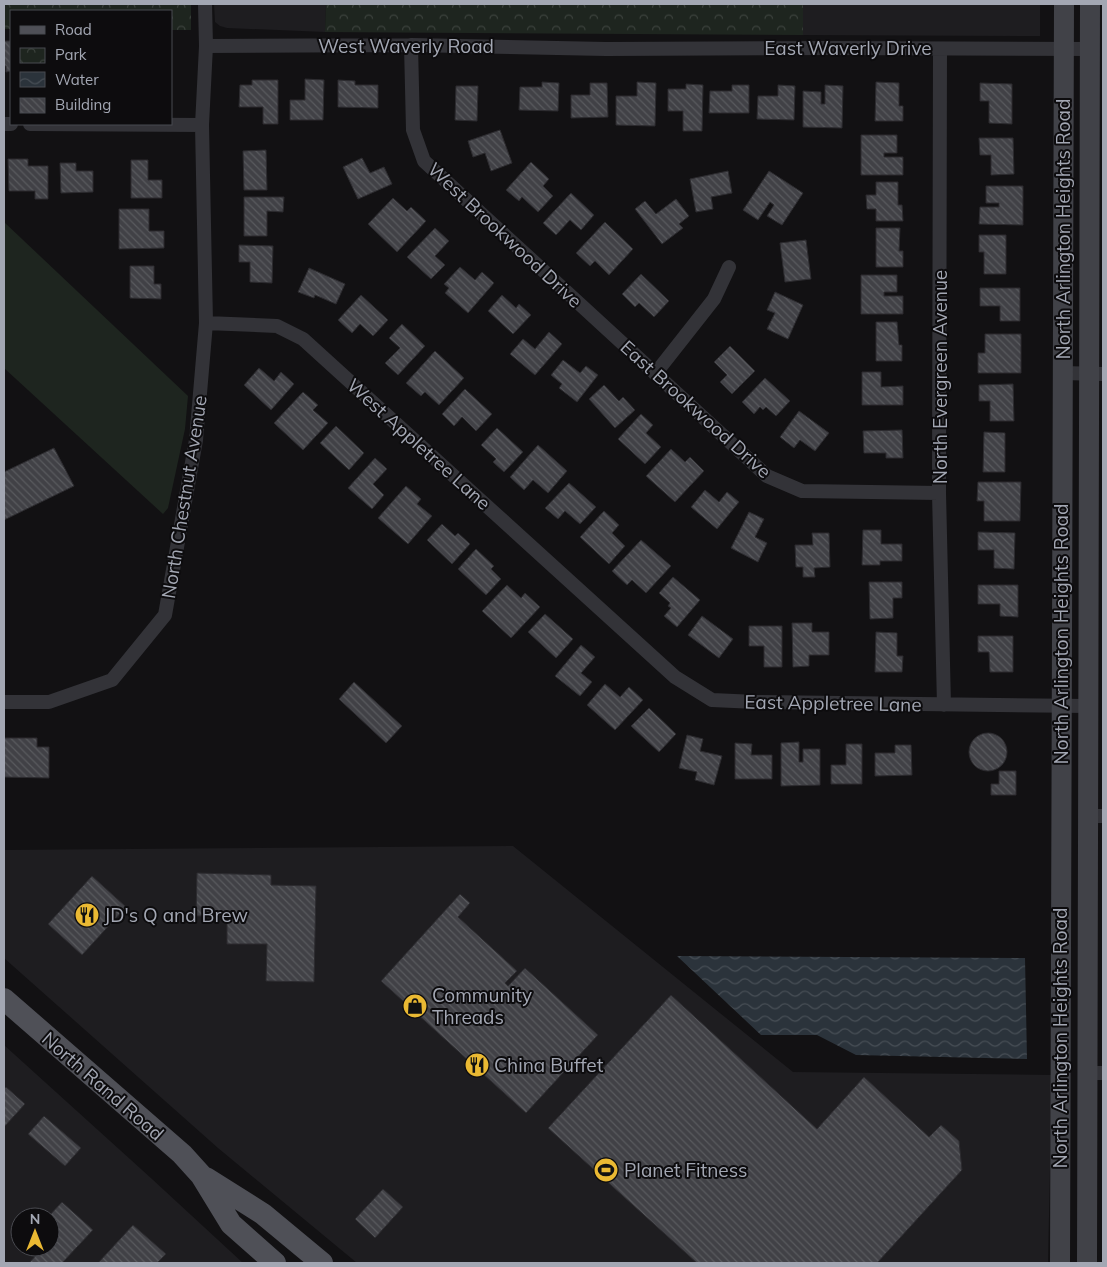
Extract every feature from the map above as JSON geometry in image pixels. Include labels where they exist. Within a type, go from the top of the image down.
[{"type":"main road","name":"North Arlington Heights Road","points":[[1060,1263],[1064,4]]},
{"type":"main road","name":"North Arlington Heights Road","points":[[1086,1263],[1095,1073],[1095,816],[1088,706],[1096,373],[1090,4]]},
{"type":"main road","name":"North Rand Road","points":[[4,999],[182,1154],[201,1175]]},
{"type":"main road","points":[[201,1175],[231,1224],[275,1263]]},
{"type":"main road","points":[[201,1175],[263,1214],[322,1263]]},
{"type":"street","name":"North Chestnut Avenue","points":[[4,702],[49,702],[112,680],[165,615],[196,440],[206,323],[202,125],[206,46],[205,4]]},
{"type":"street","name":"West Waverly Road","points":[[206,46],[411,45],[606,48]]},
{"type":"street","name":"West Brookwood Drive","points":[[411,45],[413,130],[424,162],[605,328]]},
{"type":"street","name":"East Waverly Drive","points":[[606,48],[1090,50]]},
{"type":"street","name":"North Evergreen Avenue","points":[[940,48],[939,493],[944,705]]},
{"type":"street","points":[[172,125],[202,125]]},
{"type":"street","points":[[655,374],[714,299],[729,267]]},
{"type":"street","name":"West Appletree Lane","points":[[206,323],[277,326],[303,339],[608,615]]},
{"type":"street","name":"East Brookwood Drive","points":[[605,328],[766,476],[802,491],[939,493]]},
{"type":"street","points":[[1062,373],[1096,373]]},
{"type":"street","name":"East Appletree Lane","points":[[608,615],[675,676],[712,700],[1088,706]]},
{"type":"shaded area","points":[[214,4],[326,4],[325,32],[227,28],[215,22]]},
{"type":"shaded area","points":[[803,4],[1040,4],[1040,36],[803,35]]},
{"type":"shaded area","points":[[513,846],[793,1072],[1052,1075],[1048,1263],[357,1263],[218,1148],[4,958],[4,850]]},
{"type":"shaded area","points":[[4,1045],[152,1179],[243,1263],[4,1263]]},
{"type":"green space","points":[[4,4],[191,4],[191,30],[172,30],[172,10],[10,10],[10,29],[4,29]]},
{"type":"green space","points":[[326,4],[803,4],[803,35],[325,32]]},
{"type":"green space","points":[[4,222],[188,396],[185,429],[168,508],[163,514],[4,368]]},
{"type":"water","points":[[677,956],[1025,958],[1027,1059],[856,1055],[817,1035],[761,1035]]},
{"type":"building","points":[[4,41],[10,41],[10,71],[6,72],[6,66],[4,66]]},
{"type":"building","points":[[305,79],[324,80],[323,120],[290,120],[290,100],[305,100]]},
{"type":"building","points":[[252,80],[278,80],[278,124],[263,124],[263,107],[239,107],[240,85],[252,85]]},
{"type":"building","points":[[338,80],[355,81],[355,85],[378,85],[378,108],[338,107]]},
{"type":"building","points":[[542,82],[559,83],[558,111],[519,110],[520,87],[542,87]]},
{"type":"building","points":[[637,82],[656,83],[655,126],[616,125],[616,96],[637,96]]},
{"type":"building","points":[[876,82],[899,83],[899,106],[903,106],[903,121],[875,121]]},
{"type":"building","points":[[590,83],[607,83],[608,117],[571,118],[571,95],[590,95]]},
{"type":"building","points":[[980,83],[1012,84],[1012,124],[989,123],[989,101],[980,101]]},
{"type":"building","points":[[686,84],[703,85],[702,131],[683,131],[683,111],[668,111],[668,89],[686,89]]},
{"type":"building","points":[[732,85],[749,85],[749,113],[709,113],[710,91],[732,91]]},
{"type":"building","points":[[778,85],[795,86],[794,120],[757,119],[758,96],[778,96]]},
{"type":"building","points":[[825,85],[843,86],[842,128],[803,127],[803,91],[821,92],[821,104],[825,104]]},
{"type":"building","points":[[456,86],[478,86],[477,121],[455,120]]},
{"type":"building","points":[[500,130],[512,163],[491,171],[485,153],[473,157],[468,141]]},
{"type":"building","points":[[861,135],[897,135],[897,153],[884,153],[884,157],[903,157],[903,175],[861,175]]},
{"type":"building","points":[[979,138],[1013,138],[1014,174],[991,175],[991,155],[980,155]]},
{"type":"building","points":[[266,150],[267,190],[244,190],[243,151]]},
{"type":"building","points":[[362,158],[370,173],[384,167],[392,184],[358,199],[343,167]]},
{"type":"building","points":[[8,159],[28,159],[28,166],[48,166],[48,199],[35,199],[35,191],[9,191]]},
{"type":"building","points":[[131,160],[148,160],[148,180],[162,180],[162,198],[131,198]]},
{"type":"building","points":[[531,162],[549,179],[543,186],[553,196],[538,212],[522,197],[519,201],[506,190]]},
{"type":"building","points":[[60,163],[76,163],[76,171],[93,171],[93,192],[61,193]]},
{"type":"building","points":[[728,171],[732,193],[711,197],[713,209],[696,212],[690,179]]},
{"type":"building","points":[[769,171],[803,193],[782,225],[767,216],[774,205],[770,202],[758,220],[743,210]]},
{"type":"building","points":[[876,182],[898,182],[898,205],[902,205],[903,221],[876,221],[876,209],[867,209],[866,195],[876,195]]},
{"type":"building","points":[[986,186],[1023,186],[1023,225],[979,224],[980,207],[999,207],[999,203],[986,203]]},
{"type":"building","points":[[571,193],[594,215],[581,230],[570,220],[556,235],[543,223]]},
{"type":"building","points":[[244,197],[284,197],[283,212],[267,211],[267,236],[244,236]]},
{"type":"building","points":[[393,198],[407,211],[411,207],[426,221],[397,252],[368,224]]},
{"type":"building","points":[[676,199],[689,216],[679,224],[683,228],[662,244],[635,209],[645,201],[656,214]]},
{"type":"building","points":[[119,209],[149,209],[149,231],[164,231],[164,248],[119,249]]},
{"type":"building","points":[[605,222],[633,249],[609,275],[595,261],[590,266],[576,253]]},
{"type":"building","points":[[435,228],[449,241],[435,256],[445,265],[431,279],[407,257]]},
{"type":"building","points":[[876,228],[900,228],[899,251],[903,251],[903,267],[876,267]]},
{"type":"building","points":[[979,235],[1006,235],[1006,274],[984,274],[984,252],[979,252]]},
{"type":"building","points":[[806,240],[811,279],[785,282],[780,243]]},
{"type":"building","points":[[239,245],[273,246],[272,283],[250,282],[250,262],[239,262]]},
{"type":"building","points":[[130,266],[154,266],[154,284],[161,284],[161,299],[130,298]]},
{"type":"building","points":[[460,267],[475,280],[482,272],[494,283],[468,313],[445,293],[449,288],[444,284]]},
{"type":"building","points":[[309,268],[345,284],[336,304],[315,295],[314,298],[298,292]]},
{"type":"building","points":[[641,274],[669,301],[654,317],[639,303],[635,307],[622,294]]},
{"type":"building","points":[[861,275],[897,275],[897,292],[884,292],[884,296],[903,296],[903,314],[861,314]]},
{"type":"building","points":[[980,288],[1020,288],[1020,321],[1000,321],[1000,306],[980,306]]},
{"type":"building","points":[[775,292],[803,305],[788,339],[767,329],[775,313],[767,310]]},
{"type":"building","points":[[361,295],[388,320],[373,336],[360,324],[352,333],[338,320]]},
{"type":"building","points":[[502,295],[516,308],[519,304],[531,315],[513,334],[488,311]]},
{"type":"building","points":[[876,322],[897,322],[899,345],[902,345],[902,361],[876,361]]},
{"type":"building","points":[[402,324],[425,346],[398,375],[385,363],[400,348],[389,338]]},
{"type":"building","points":[[549,332],[562,344],[535,375],[510,354],[523,339],[535,349]]},
{"type":"building","points":[[985,334],[1021,334],[1021,373],[978,373],[978,353],[985,353]]},
{"type":"building","points":[[730,346],[755,371],[732,394],[720,382],[727,375],[714,362]]},
{"type":"building","points":[[435,351],[464,378],[439,405],[425,392],[421,396],[406,383]]},
{"type":"building","points":[[563,360],[580,373],[586,366],[598,375],[577,402],[559,388],[562,384],[551,375]]},
{"type":"building","points":[[259,368],[274,381],[281,372],[294,384],[271,410],[244,385]]},
{"type":"building","points":[[862,372],[881,372],[881,387],[903,386],[903,405],[862,405]]},
{"type":"building","points":[[765,378],[790,401],[776,416],[766,407],[763,410],[760,407],[754,414],[742,402]]},
{"type":"building","points":[[1013,384],[1014,421],[990,421],[990,401],[979,401],[979,385]]},
{"type":"building","points":[[604,385],[619,401],[623,397],[635,410],[615,428],[589,399]]},
{"type":"building","points":[[465,389],[492,414],[476,431],[462,417],[454,426],[442,414]]},
{"type":"building","points":[[303,392],[318,405],[313,410],[328,423],[303,450],[274,423]]},
{"type":"building","points":[[799,411],[829,433],[815,451],[800,440],[794,448],[780,437]]},
{"type":"building","points":[[641,414],[653,425],[646,433],[661,447],[645,464],[618,439]]},
{"type":"building","points":[[336,426],[364,453],[349,470],[320,443]]},
{"type":"building","points":[[497,428],[523,452],[504,472],[493,462],[496,459],[481,445]]},
{"type":"building","points":[[902,430],[903,458],[886,458],[886,453],[864,453],[863,431]]},
{"type":"building","points":[[984,432],[1005,433],[1005,472],[983,472]]},
{"type":"building","points":[[538,445],[567,471],[548,493],[533,480],[524,490],[510,477]]},
{"type":"building","points":[[54,448],[74,486],[4,520],[4,472]]},
{"type":"building","points":[[671,449],[685,462],[690,457],[704,471],[675,502],[646,476]]},
{"type":"building","points":[[375,458],[387,469],[373,484],[384,495],[372,509],[348,488]]},
{"type":"building","points":[[978,482],[1021,482],[1020,521],[984,521],[984,501],[977,501]]},
{"type":"building","points":[[569,483],[596,507],[580,524],[565,511],[558,519],[545,508]]},
{"type":"building","points":[[406,486],[421,499],[417,504],[432,516],[408,544],[378,518]]},
{"type":"building","points":[[705,490],[719,502],[727,492],[739,502],[717,529],[691,507]]},
{"type":"building","points":[[604,511],[619,525],[612,533],[625,546],[609,564],[580,537]]},
{"type":"building","points":[[749,512],[764,519],[755,537],[767,543],[758,562],[731,548]]},
{"type":"building","points":[[442,524],[455,536],[458,533],[470,544],[452,564],[427,540]]},
{"type":"building","points":[[863,530],[881,530],[881,544],[902,544],[902,561],[880,561],[880,565],[862,565]]},
{"type":"building","points":[[978,532],[1015,533],[1014,569],[994,568],[994,550],[978,550]]},
{"type":"building","points":[[812,533],[829,533],[830,567],[814,568],[815,577],[803,577],[803,567],[796,567],[795,545],[813,545]]},
{"type":"building","points":[[641,540],[671,566],[646,593],[632,580],[627,585],[612,571]]},
{"type":"building","points":[[476,549],[494,566],[491,569],[501,579],[486,595],[458,569]]},
{"type":"building","points":[[673,577],[700,600],[677,627],[664,616],[671,608],[668,606],[670,603],[659,593]]},
{"type":"building","points":[[869,582],[902,582],[902,598],[893,598],[893,618],[870,619]]},
{"type":"building","points":[[507,585],[521,598],[525,593],[540,607],[511,638],[482,611]]},
{"type":"building","points":[[978,585],[1018,585],[1018,617],[1000,616],[1000,604],[978,604]]},
{"type":"building","points":[[545,614],[573,639],[556,658],[528,632]]},
{"type":"building","points":[[702,616],[733,639],[719,658],[688,635]]},
{"type":"building","points":[[792,623],[812,623],[812,632],[829,632],[829,655],[809,655],[809,666],[793,667]]},
{"type":"building","points":[[749,626],[782,626],[782,667],[764,667],[764,646],[749,646]]},
{"type":"building","points":[[876,632],[897,633],[897,656],[903,656],[902,672],[875,672]]},
{"type":"building","points":[[978,636],[1013,636],[1013,672],[990,672],[989,652],[978,652]]},
{"type":"building","points":[[581,645],[595,657],[581,673],[592,682],[580,696],[555,676]]},
{"type":"building","points":[[354,682],[402,726],[386,743],[339,699]]},
{"type":"building","points":[[605,684],[620,697],[629,687],[643,700],[615,730],[587,705]]},
{"type":"building","points":[[649,708],[676,734],[659,752],[631,726]]},
{"type":"building","points":[[988,733],[1002,738],[1007,752],[1002,766],[988,771],[974,766],[969,752],[974,738]]},
{"type":"building","points":[[687,735],[703,739],[700,751],[722,756],[714,785],[695,780],[697,772],[679,768]]},
{"type":"building","points":[[4,738],[37,738],[37,747],[49,747],[49,778],[4,777]]},
{"type":"building","points":[[799,742],[799,762],[803,762],[803,749],[820,749],[820,785],[781,786],[781,743]]},
{"type":"building","points":[[735,743],[752,744],[751,755],[772,755],[772,779],[735,779]]},
{"type":"building","points":[[846,744],[862,744],[862,784],[831,784],[831,765],[846,765]]},
{"type":"building","points":[[895,745],[911,745],[912,775],[875,776],[875,753],[895,753]]},
{"type":"building","points":[[999,771],[1016,771],[1016,795],[991,795],[991,784],[999,784]]},
{"type":"building","points":[[197,873],[271,875],[271,885],[316,886],[314,982],[266,981],[267,944],[227,944],[227,916],[196,916]]},
{"type":"building","name":"JD's Q and Brew","points":[[92,876],[126,907],[82,955],[48,924]]},
{"type":"building","points":[[460,894],[470,903],[458,917],[517,971],[505,983],[508,986],[525,968],[598,1035],[526,1113],[381,981]]},
{"type":"building","points":[[671,995],[817,1129],[864,1077],[929,1137],[941,1125],[959,1141],[962,1170],[877,1263],[697,1263],[548,1128]]},
{"type":"building","points":[[6,1087],[25,1104],[4,1127],[4,1089]]},
{"type":"building","points":[[44,1116],[81,1148],[65,1166],[28,1134]]},
{"type":"building","points":[[383,1189],[403,1207],[375,1238],[355,1219]]},
{"type":"building","points":[[62,1202],[93,1230],[62,1263],[29,1263],[34,1257],[60,1257],[60,1207],[57,1207]]},
{"type":"building","points":[[133,1225],[166,1254],[157,1263],[98,1263]]},
{"type":"place","name":"JD's Q and Brew","points":[[87,915]]},
{"type":"place","name":"Community Threads","points":[[415,1006]]},
{"type":"place","name":"China Buffet","points":[[477,1065]]},
{"type":"place","name":"Planet Fitness","points":[[606,1170]]}]
